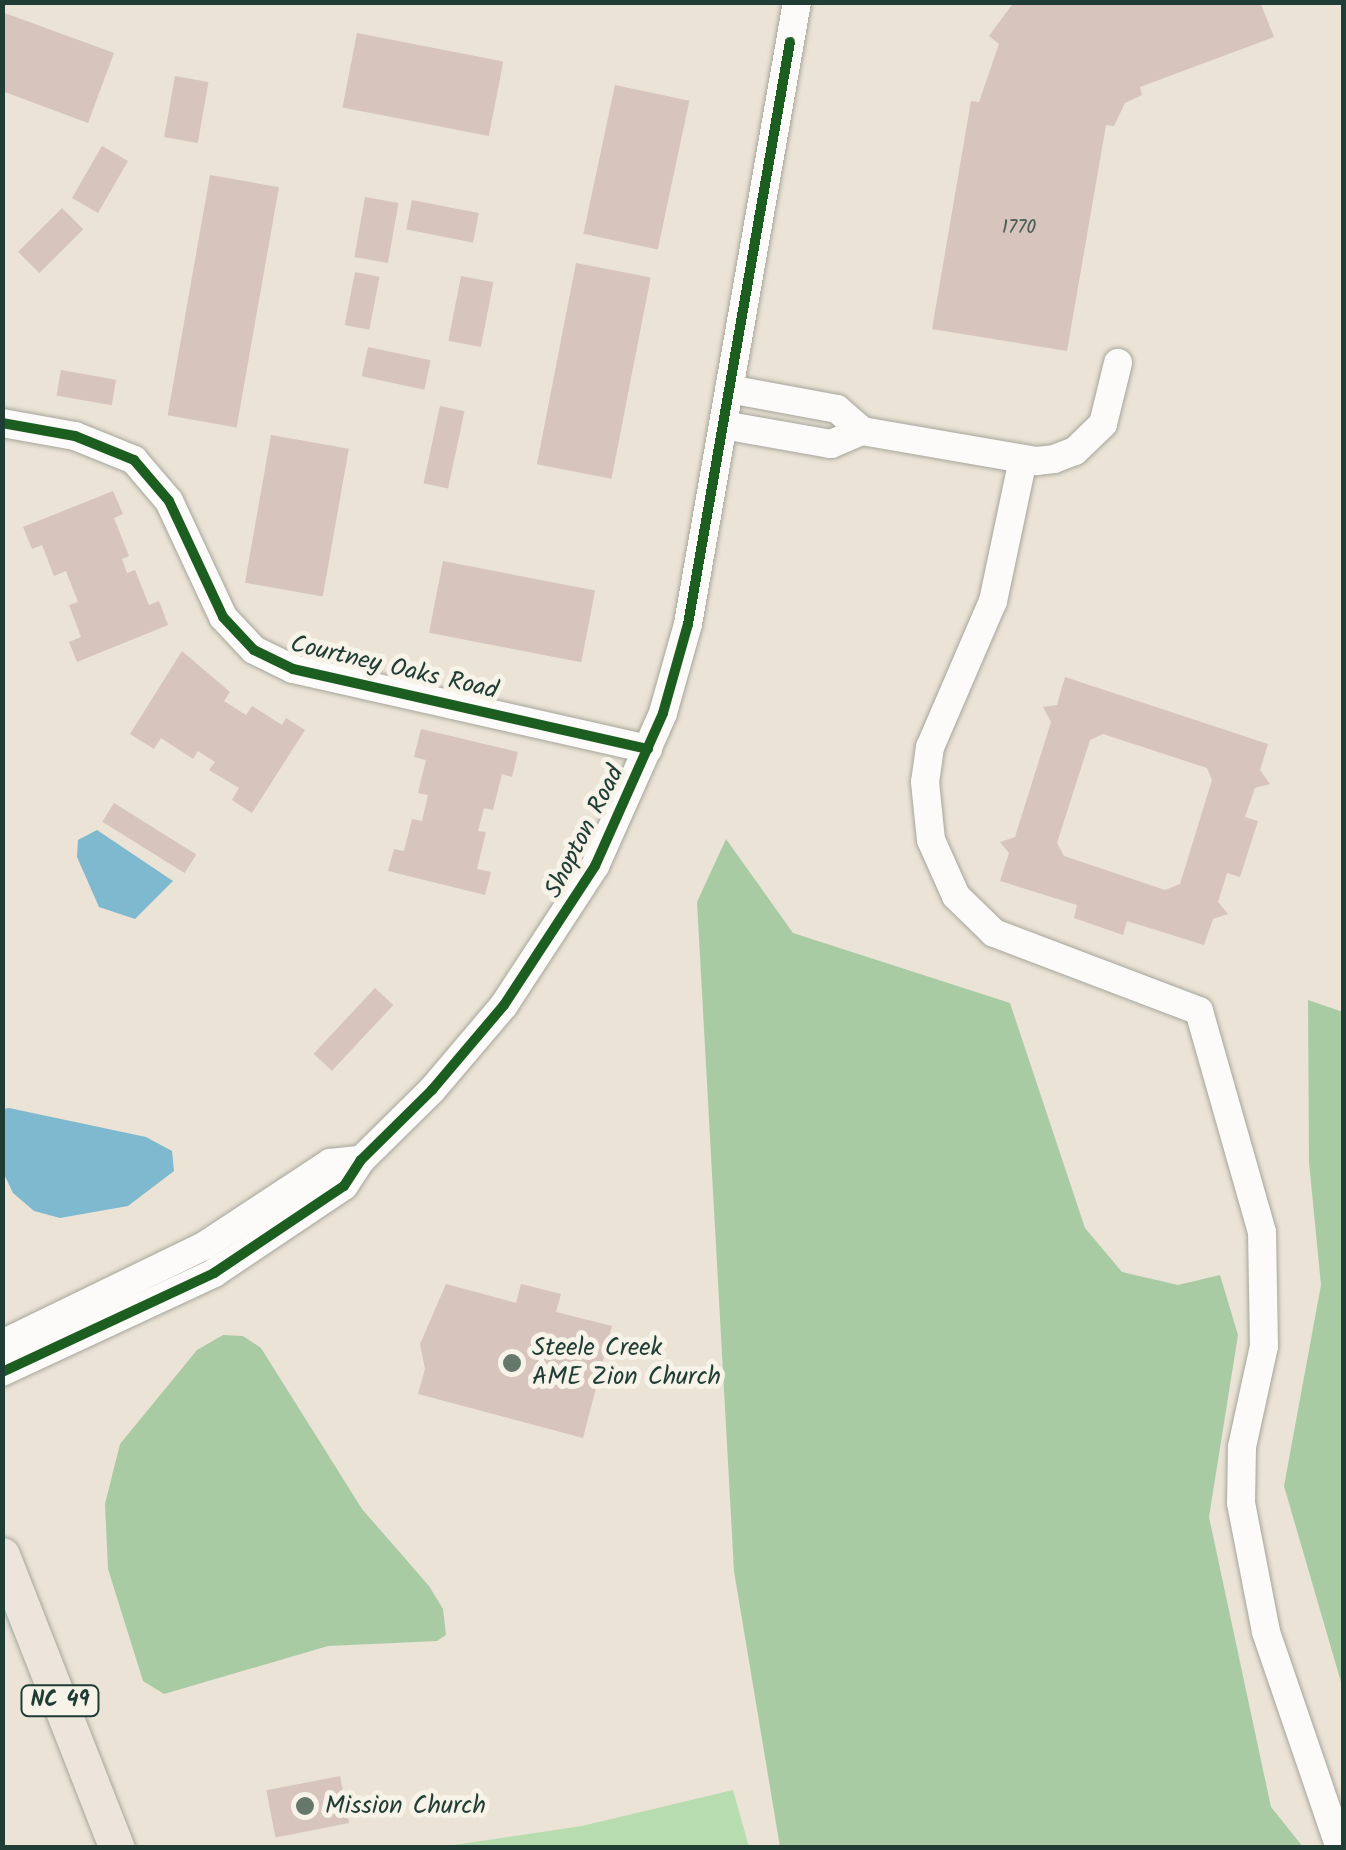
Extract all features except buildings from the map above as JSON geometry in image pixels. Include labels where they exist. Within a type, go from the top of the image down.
[{"type":"main road","name":"NC 49","points":[[2,1555],[116,1848]]},
{"type":"street","name":"Shopton Road","points":[[2,1372],[245,1256],[344,1186],[361,1160],[476,1039],[554,933],[594,866],[648,750],[688,624],[797,2]]},
{"type":"street","points":[[730,388],[838,409],[862,431],[1022,459],[1054,459],[1090,439],[1103,424],[1118,364]]},
{"type":"street","name":"Courtney Oaks Road","points":[[2,423],[75,436],[134,460],[169,501],[224,618],[254,650],[293,669],[648,750]]},
{"type":"street","points":[[723,425],[832,444],[862,431]]},
{"type":"street","points":[[1022,459],[993,601],[930,747],[925,782],[930,837],[956,896],[994,933],[1199,1011],[1262,1232],[1264,1346],[1242,1447],[1241,1503],[1266,1632],[1340,1848]]},
{"type":"street","points":[[2,1344],[204,1246],[330,1163],[361,1160]]},
{"type":"green space","points":[[726,839],[793,933],[1010,1003],[1085,1228],[1122,1272],[1178,1285],[1220,1275],[1238,1335],[1209,1517],[1271,1807],[1303,1847],[780,1847],[734,1571],[697,902]]},
{"type":"green space","points":[[1308,1000],[1343,1012],[1343,1689],[1284,1486],[1321,1285],[1309,1162]]},
{"type":"green space","points":[[223,1335],[243,1336],[261,1348],[362,1509],[429,1586],[443,1609],[446,1635],[437,1641],[328,1646],[164,1694],[143,1681],[108,1569],[105,1504],[120,1444],[197,1350]]},
{"type":"green space","points":[[733,1790],[749,1847],[440,1847],[582,1826]]},
{"type":"water","points":[[97,830],[173,881],[135,919],[99,907],[77,857],[78,840]]},
{"type":"water","points":[[3,1109],[146,1137],[172,1151],[174,1171],[128,1206],[60,1218],[34,1211],[13,1193],[3,1172]]},
{"type":"cycle path","points":[[2,1372],[214,1273],[344,1186],[361,1160],[432,1090],[504,1005],[595,866],[663,713],[688,624],[790,42]]},
{"type":"cycle path","points":[[2,423],[75,436],[134,460],[169,501],[223,617],[254,650],[293,669],[648,749]]},
{"type":"place","name":"Steele Creek AME Zion Church","points":[[512,1363]]},
{"type":"place","name":"Mission Church","points":[[305,1806]]}]
